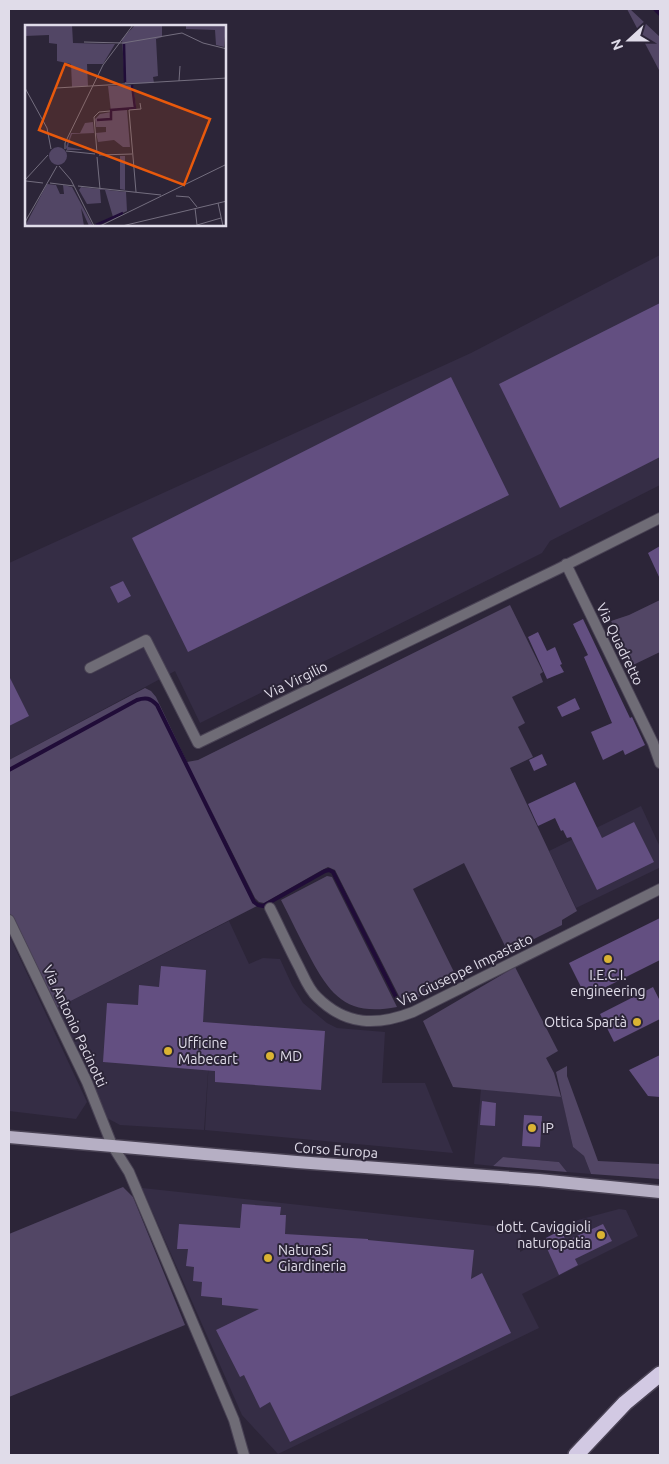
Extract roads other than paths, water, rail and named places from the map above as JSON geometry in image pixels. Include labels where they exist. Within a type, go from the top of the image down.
[{"type":"highway","points":[[576,1455],[625,1403],[660,1374]]},
{"type":"main road","name":"Corso Europa","points":[[9,1137],[297,1162],[478,1175],[660,1192]]},
{"type":"street","points":[[566,564],[660,518]]},
{"type":"street","name":"Via Virgilio","points":[[90,668],[146,640],[198,743],[566,564]]},
{"type":"street","name":"Via Quadretto","points":[[566,564],[653,743],[660,763]]},
{"type":"street","name":"Via Giuseppe Impastato","points":[[270,908],[316,996],[332,1009],[348,1018],[375,1022],[394,1020],[413,1012],[660,889]]},
{"type":"street","name":"Via Antonio Pacinotti","points":[[9,920],[87,1082],[112,1145],[129,1172],[234,1420],[244,1455]]},
{"type":"waterway","points":[[655,9],[660,14]]},
{"type":"waterway","points":[[9,770],[137,700],[145,698],[152,701],[157,705],[254,902],[263,906],[325,871],[333,872],[397,999]]},
{"type":"place","name":"I.E.C.I. engineering","points":[[608,959]]},
{"type":"place","name":"Ottica Spartà","points":[[637,1022]]},
{"type":"place","name":"Ufficine Mabecart","points":[[168,1051]]},
{"type":"place","name":"MD","points":[[270,1056]]},
{"type":"place","name":"IP","points":[[532,1128]]},
{"type":"place","name":"dott. Caviggioli naturopatia","points":[[601,1235]]},
{"type":"place","name":"NaturaSi Giardineria","points":[[268,1258]]}]
